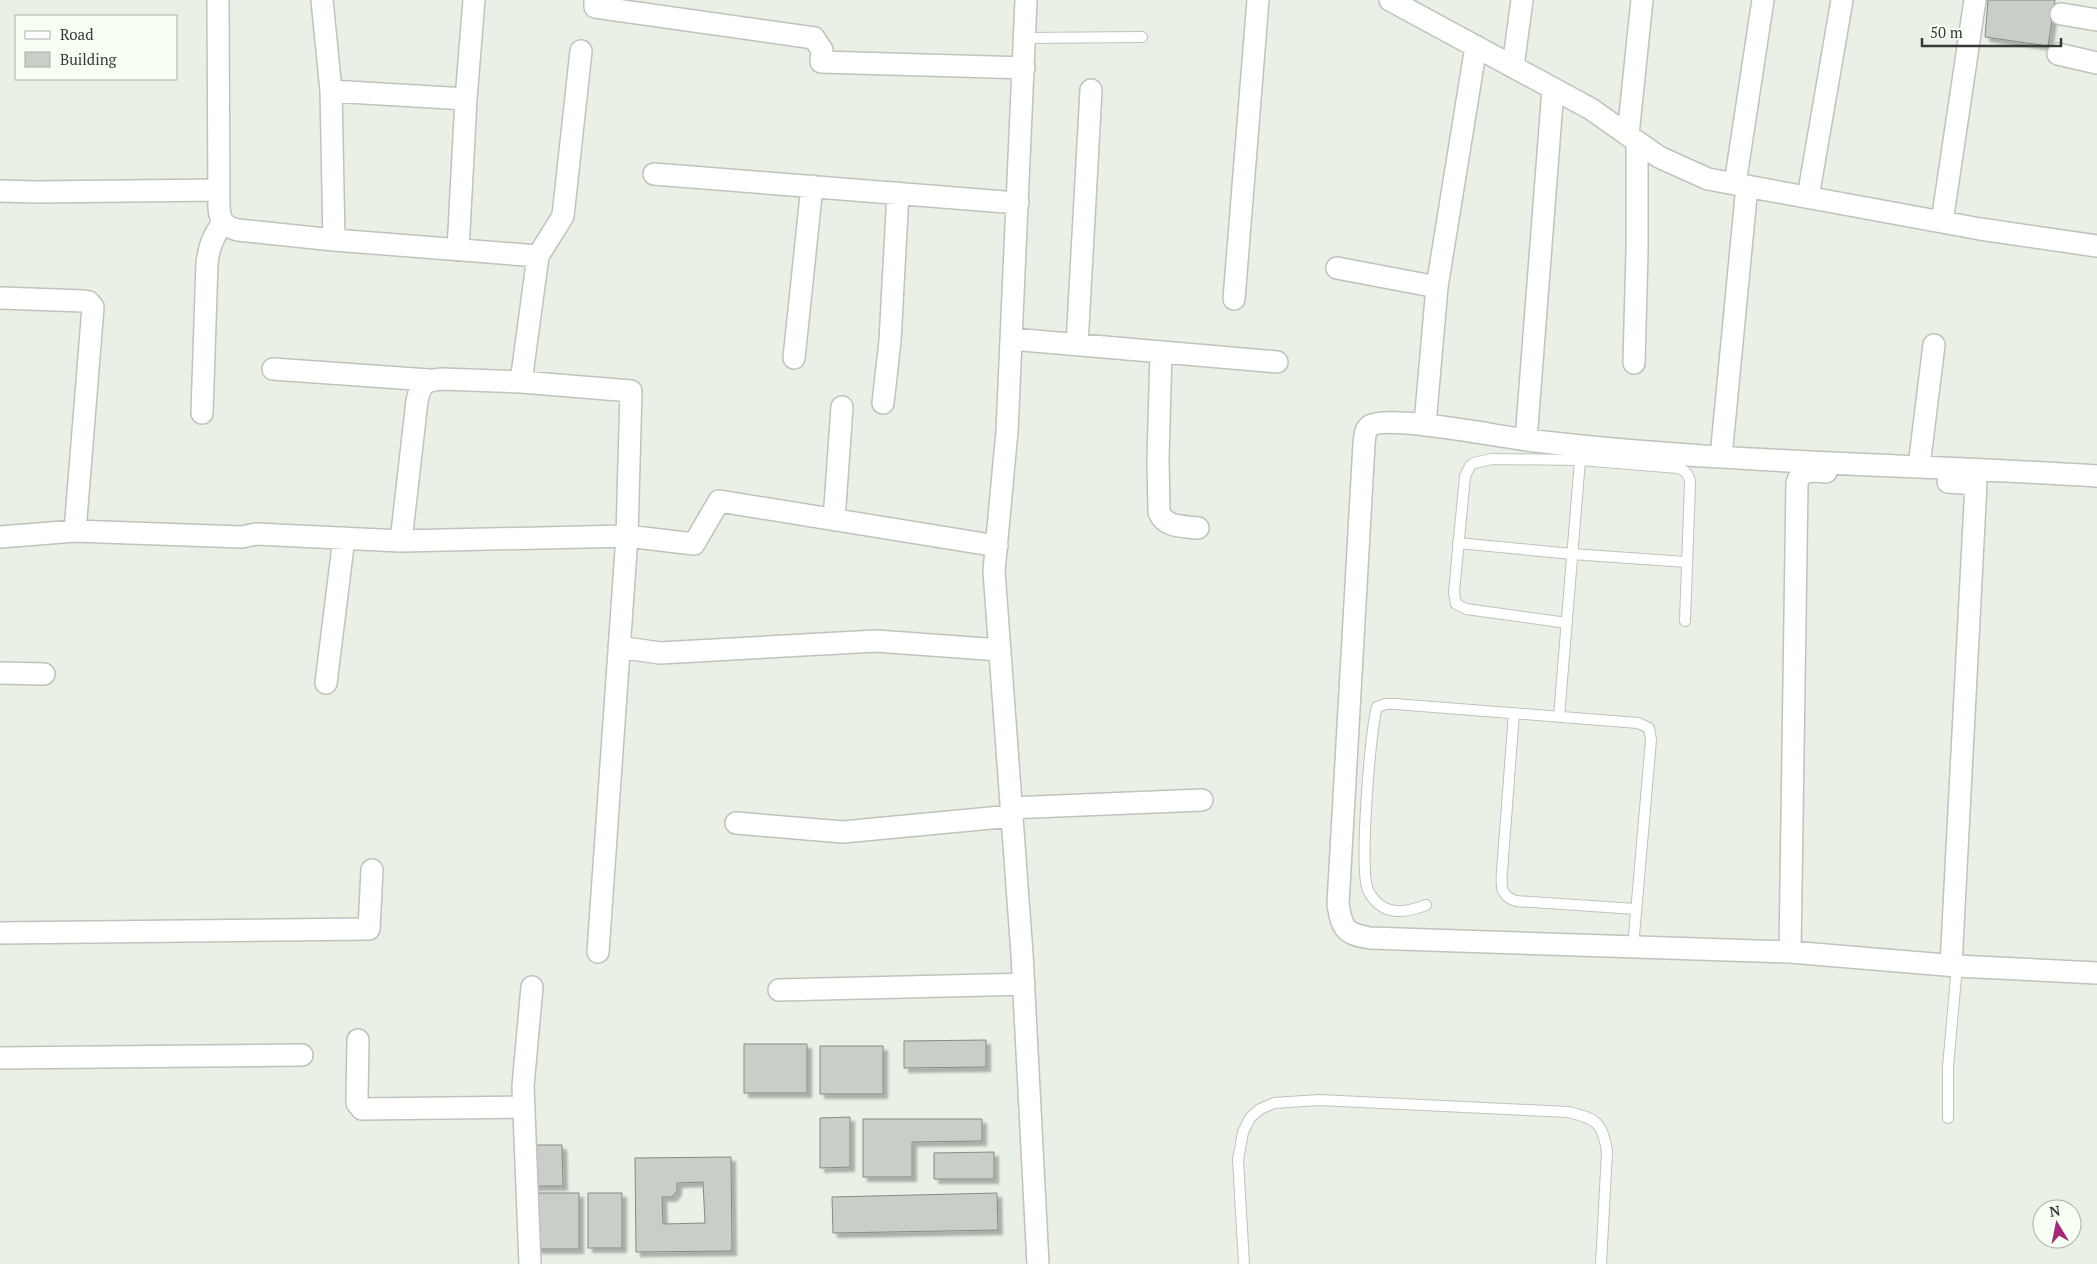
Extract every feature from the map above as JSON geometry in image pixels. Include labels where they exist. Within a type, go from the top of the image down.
[{"type":"street","points":[[218,0],[219,216],[222,223],[228,228],[334,240],[538,256]]},
{"type":"street","points":[[322,0],[331,91],[334,240]]},
{"type":"street","points":[[458,250],[466,99],[474,0]]},
{"type":"street","points":[[595,0],[595,7],[814,38],[822,50],[821,62],[1024,68]]},
{"type":"street","points":[[1026,0],[1008,431],[994,571],[1024,984],[1038,1264]]},
{"type":"street","points":[[1234,299],[1258,0]]},
{"type":"street","points":[[1390,0],[1591,109],[1659,157],[1700,175],[1741,185],[1942,222],[2097,246]]},
{"type":"street","points":[[1513,67],[1522,0]]},
{"type":"street","points":[[1634,363],[1637,252],[1632,138],[1642,0]]},
{"type":"street","points":[[1721,456],[1741,185],[1763,0]]},
{"type":"street","points":[[1808,197],[1842,0]]},
{"type":"street","points":[[1942,222],[1975,0]]},
{"type":"street","points":[[2061,14],[2097,20]]},
{"type":"street","points":[[1425,424],[1436,287],[1476,46]]},
{"type":"street","points":[[521,382],[538,256],[563,216],[580,52]]},
{"type":"street","points":[[2058,54],[2097,63]]},
{"type":"street","points":[[1526,440],[1553,88]]},
{"type":"street","points":[[1077,345],[1091,90]]},
{"type":"street","points":[[331,91],[466,99]]},
{"type":"street","points":[[654,174],[1018,203]]},
{"type":"street","points":[[794,358],[812,186]]},
{"type":"street","points":[[0,191],[219,190]]},
{"type":"street","points":[[883,403],[890,341],[898,193]]},
{"type":"street","points":[[202,413],[207,263],[209,249],[222,223]]},
{"type":"street","points":[[1337,268],[1436,287]]},
{"type":"street","points":[[1,298],[84,301],[90,302],[93,307],[75,531]]},
{"type":"street","points":[[1012,339],[1277,362]]},
{"type":"street","points":[[1919,466],[1934,345]]},
{"type":"street","points":[[1161,352],[1158,459],[1159,512],[1165,522],[1198,528]]},
{"type":"street","points":[[274,370],[429,380],[521,382],[631,391],[627,536],[598,952]]},
{"type":"street","points":[[401,541],[417,401],[423,385],[429,380]]},
{"type":"street","points":[[834,520],[842,407]]},
{"type":"street","points":[[2097,476],[1721,456],[1526,440],[1425,424],[1379,423],[1371,426],[1366,433],[1338,904],[1344,928],[1353,935],[1370,938],[1790,952],[1954,965],[2097,973]]},
{"type":"street","points":[[1790,952],[1797,483],[1801,474],[1810,471],[1976,484],[1954,965]]},
{"type":"street","points":[[0,537],[75,531],[242,537],[256,534],[401,541],[627,536],[694,544],[719,501],[997,546]]},
{"type":"street","points":[[326,683],[344,538]]},
{"type":"street","points":[[619,646],[660,653],[876,641],[1000,650]]},
{"type":"street","points":[[0,673],[44,674]]},
{"type":"street","points":[[736,823],[843,832],[1012,812],[1202,800]]},
{"type":"street","points":[[0,933],[369,929],[372,870]]},
{"type":"street","points":[[779,990],[1024,984]]},
{"type":"street","points":[[530,1264],[523,1068],[532,987]]},
{"type":"street","points":[[358,1040],[357,1098],[362,1109],[524,1107]]},
{"type":"street","points":[[0,1058],[302,1055]]},
{"type":"lane","points":[[1025,38],[1142,37]]},
{"type":"lane","points":[[1567,624],[1459,607],[1455,601],[1458,543],[1466,476],[1470,466],[1474,463],[1492,459],[1580,460],[1684,470],[1689,475],[1690,483],[1685,621]]},
{"type":"lane","points":[[1559,717],[1580,460]]},
{"type":"lane","points":[[1458,543],[1686,562]]},
{"type":"lane","points":[[1426,905],[1402,912],[1394,911],[1382,907],[1367,888],[1364,869],[1366,816],[1377,707],[1395,704],[1638,722],[1649,728],[1651,740],[1633,947]]},
{"type":"lane","points":[[1514,713],[1502,871],[1502,890],[1505,895],[1516,901],[1636,909]]},
{"type":"lane","points":[[1948,1118],[1948,1067],[1954,965]]},
{"type":"lane","points":[[1244,1264],[1238,1160],[1243,1132],[1250,1118],[1260,1108],[1274,1103],[1319,1100],[1568,1112],[1587,1116],[1599,1124],[1605,1136],[1607,1152],[1602,1264]]},
{"type":"building","points":[[1988,0],[2055,0],[2048,46],[1985,37]]},
{"type":"building","points":[[986,1040],[986,1067],[904,1068],[904,1041]]},
{"type":"building","points":[[744,1044],[807,1044],[807,1093],[744,1093]]},
{"type":"building","points":[[820,1046],[883,1046],[883,1094],[820,1094]]},
{"type":"building","points":[[850,1117],[850,1167],[820,1168],[820,1118]]},
{"type":"building","points":[[863,1119],[982,1119],[982,1141],[912,1142],[912,1177],[863,1177]]},
{"type":"building","points":[[533,1145],[562,1145],[563,1186],[533,1186]]},
{"type":"building","points":[[994,1152],[994,1179],[934,1179],[934,1153]]},
{"type":"building","points":[[731,1157],[732,1251],[636,1252],[635,1158]],"holes":[[[703,1182],[705,1223],[663,1224],[662,1197],[672,1197],[677,1191],[677,1183]]]},
{"type":"building","points":[[536,1193],[579,1193],[579,1249],[536,1249]]},
{"type":"building","points":[[588,1193],[622,1193],[622,1248],[588,1248]]},
{"type":"building","points":[[997,1193],[998,1230],[833,1233],[832,1197]]}]
